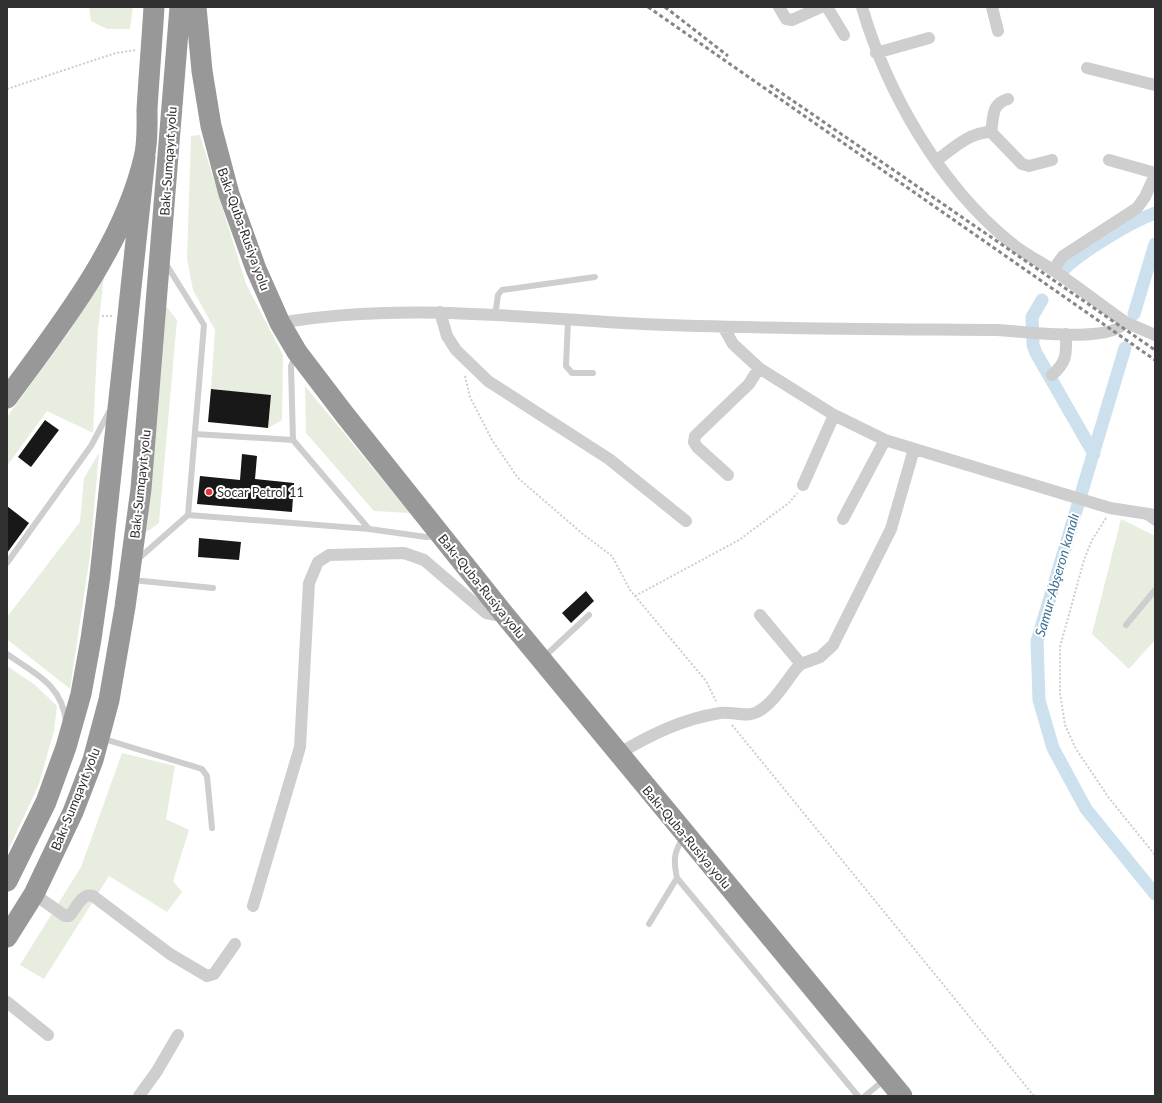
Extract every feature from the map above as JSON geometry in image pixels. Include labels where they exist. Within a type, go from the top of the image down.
[{"type":"highway","points":[[7,398],[59,327],[87,285],[117,230],[131,197],[145,157],[154,7]]},
{"type":"highway","name":"Bakı-Sumqayıt yolu","points":[[7,937],[34,894],[73,812],[100,738],[109,700],[130,572],[141,489],[161,257],[180,7]]},
{"type":"highway","name":"Bakı-Quba-Rusiya yolu","points":[[196,7],[202,71],[211,126],[237,217],[256,269],[280,323],[297,352],[541,660],[902,1096]]},
{"type":"highway","name":"Bakı-Sumqayıt yolu","points":[[7,881],[46,802],[66,747],[81,694],[91,639],[145,157]]},
{"type":"street","points":[[779,7],[786,18],[792,20],[821,7]]},
{"type":"street","points":[[827,7],[844,35]]},
{"type":"street","points":[[862,7],[876,53],[900,102],[936,161],[981,215],[1011,243],[1053,270],[1125,322],[1155,335]]},
{"type":"street","points":[[992,7],[998,31]]},
{"type":"street","points":[[876,53],[929,38]]},
{"type":"street","points":[[1087,68],[1155,85]]},
{"type":"street","points":[[991,132],[996,105],[999,102],[1008,99]]},
{"type":"street","points":[[936,161],[972,135],[981,132],[991,132],[1022,164],[1029,166],[1052,160]]},
{"type":"street","points":[[1053,270],[1063,256],[1137,208],[1145,197],[1155,174],[1110,160]]},
{"type":"street","points":[[280,323],[315,317],[348,314],[440,312],[724,328],[1009,330],[1066,334],[1101,334],[1121,328],[1125,322]]},
{"type":"street","points":[[440,312],[447,336],[456,350],[488,381],[609,458],[686,521]]},
{"type":"street","points":[[724,328],[733,344],[759,368],[834,415],[884,440],[1110,508],[1142,515],[1155,515]]},
{"type":"street","points":[[1052,375],[1060,368],[1066,357],[1066,334]]},
{"type":"street","points":[[728,475],[698,447],[694,442],[695,436],[749,384],[759,368]]},
{"type":"street","points":[[803,485],[834,415]]},
{"type":"street","points":[[843,519],[884,440]]},
{"type":"street","points":[[618,754],[665,728],[678,723],[722,713],[756,713],[767,704],[801,664],[820,657],[833,645],[891,529],[914,449]]},
{"type":"street","points":[[253,906],[300,747],[309,583],[318,562],[329,555],[404,553],[424,560],[486,612],[496,615],[503,613]]},
{"type":"street","points":[[760,615],[801,664]]},
{"type":"street","points":[[34,894],[65,916],[71,914],[84,897],[89,895],[93,896],[170,954],[207,976],[214,974],[235,944]]},
{"type":"street","points":[[7,1002],[48,1035]]},
{"type":"street","points":[[139,1096],[157,1071],[178,1035]]},
{"type":"lane","points":[[130,572],[188,515],[204,325],[161,257]]},
{"type":"lane","points":[[495,316],[498,295],[502,290],[595,277]]},
{"type":"lane","points":[[568,320],[566,366],[572,373],[593,373]]},
{"type":"lane","points":[[297,352],[291,366],[293,440],[370,529]]},
{"type":"lane","points":[[7,563],[91,446],[119,390]]},
{"type":"lane","points":[[195,434],[293,440]]},
{"type":"lane","points":[[188,515],[370,529],[426,537],[441,535]]},
{"type":"lane","points":[[1142,515],[1155,523]]},
{"type":"lane","points":[[130,572],[213,588]]},
{"type":"lane","points":[[1126,625],[1155,590]]},
{"type":"lane","points":[[541,660],[589,615]]},
{"type":"lane","points":[[7,654],[54,688],[60,698],[66,720],[66,747]]},
{"type":"lane","points":[[100,738],[202,769],[207,776],[212,828]]},
{"type":"lane","points":[[685,835],[676,848],[674,862],[677,878],[858,1096]]},
{"type":"lane","points":[[649,924],[677,878]]},
{"type":"lane","points":[[865,1096],[887,1078]]},
{"type":"path","points":[[7,89],[116,53],[151,49]]},
{"type":"path","points":[[466,359],[465,379],[470,397],[492,440],[518,478],[584,535],[612,556],[635,596],[706,681],[722,713],[1034,1096]]},
{"type":"path","points":[[635,596],[739,540],[790,502],[803,485]]},
{"type":"path","points":[[1110,508],[1105,522],[1092,540],[1084,560],[1060,647],[1060,693],[1065,725],[1076,749],[1108,798],[1155,855]]},
{"type":"green space","points":[[89,7],[133,7],[130,29],[107,29],[91,21]]},
{"type":"green space","points":[[200,135],[246,284],[283,355],[282,420],[268,428],[271,395],[211,389],[215,330],[193,290],[187,259],[191,136]]},
{"type":"green space","points":[[104,275],[98,330],[93,433],[47,411],[7,466],[7,417],[69,332]]},
{"type":"green space","points":[[166,306],[177,320],[159,523],[145,533]]},
{"type":"green space","points":[[305,386],[410,513],[374,511],[306,433]]},
{"type":"green space","points":[[99,453],[90,555],[70,689],[8,640],[7,617],[80,522],[84,478]]},
{"type":"green space","points":[[1121,519],[1155,536],[1155,640],[1129,669],[1092,634]]},
{"type":"green space","points":[[7,666],[34,684],[57,706],[54,731],[39,784],[7,853]]},
{"type":"green space","points":[[122,753],[175,766],[166,819],[189,830],[173,881],[182,892],[167,912],[109,876],[44,979],[20,965],[81,867]]},
{"type":"building","points":[[211,389],[271,395],[268,428],[208,422]]},
{"type":"building","points":[[45,420],[59,430],[31,467],[18,457]]},
{"type":"building","points":[[242,454],[257,456],[255,479],[294,483],[292,512],[197,504],[200,476],[240,480]]},
{"type":"building","points":[[7,506],[29,523],[7,553]]},
{"type":"building","points":[[199,538],[241,542],[239,560],[198,557]]},
{"type":"building","points":[[586,591],[594,601],[571,623],[562,613]]},
{"type":"waterway","points":[[1064,269],[1107,238],[1144,217],[1155,213]]},
{"type":"waterway","name":"Samur-Abşeron kanalı","points":[[1134,314],[1155,244]]},
{"type":"waterway","points":[[1042,300],[1032,317],[1033,345],[1036,353],[1094,454]]},
{"type":"waterway","name":"Samur-Abşeron kanalı","points":[[1125,348],[1037,641],[1039,700],[1053,748],[1086,809],[1155,894]]},
{"type":"railway","points":[[648,7],[1155,360]]},
{"type":"railway","points":[[665,7],[728,56]]},
{"type":"railway","points":[[770,85],[1155,350]]},
{"type":"place","name":"Socar Petrol 11","points":[[209,492]]}]
